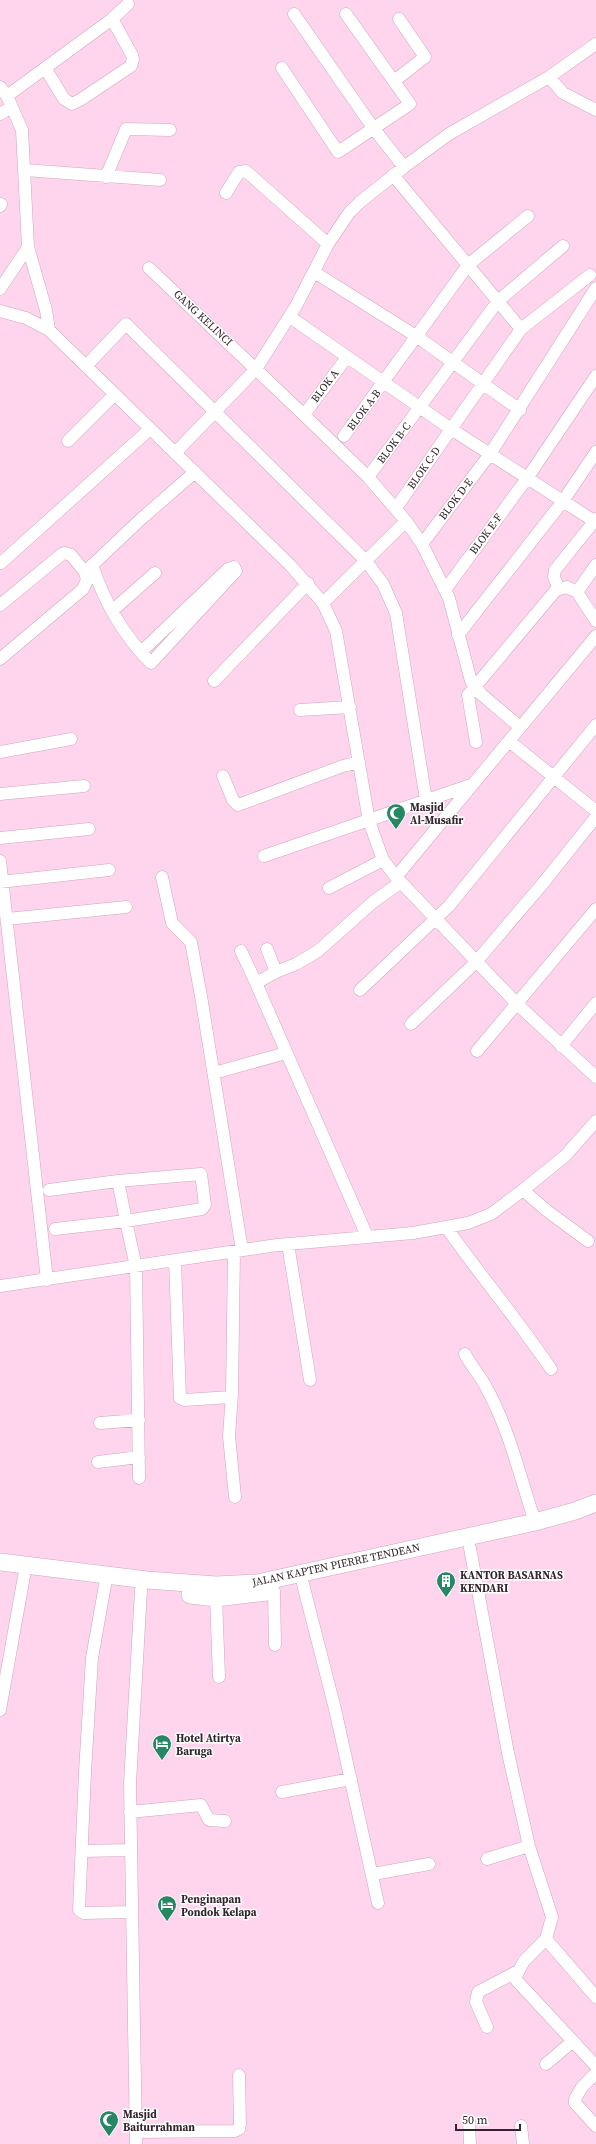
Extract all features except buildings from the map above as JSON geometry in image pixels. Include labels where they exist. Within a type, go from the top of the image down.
[{"type":"highway","name":"JALAN KAPTEN PIERRE TENDEAN","points":[[0,1572],[216,1598],[274,1592],[575,1511],[596,1502]]},
{"type":"highway","name":"JALAN KAPTEN PIERRE TENDEAN","points":[[0,1562],[147,1580],[216,1586],[258,1583],[413,1554],[470,1548],[596,1515]]},
{"type":"street","points":[[0,114],[6,97],[112,19],[128,4]]},
{"type":"street","points":[[294,14],[374,129],[404,167]]},
{"type":"street","points":[[282,68],[338,152],[410,104],[346,14]]},
{"type":"street","points":[[45,68],[64,98],[72,104],[131,66],[133,59],[132,55],[112,19]]},
{"type":"street","points":[[394,81],[425,57],[399,19]]},
{"type":"street","points":[[175,453],[256,369],[290,317],[328,244],[349,213],[393,175],[463,125],[549,77],[596,44]]},
{"type":"street","points":[[549,77],[563,93],[596,110]]},
{"type":"street","points":[[6,97],[22,130],[28,247],[46,310],[49,330]]},
{"type":"street","points":[[106,177],[126,129],[170,130]]},
{"type":"street","points":[[25,170],[160,180]]},
{"type":"street","points":[[226,193],[239,172],[246,170],[328,244]]},
{"type":"street","points":[[393,175],[522,329]]},
{"type":"street","name":"BLOK A-B","points":[[344,436],[384,383],[468,265],[528,216]]},
{"type":"street","name":"BLOK B-C","points":[[368,478],[421,408],[452,362],[498,301],[563,246]]},
{"type":"street","points":[[0,289],[28,247]]},
{"type":"street","name":"GANG KELINCI","points":[[149,268],[304,415],[396,508],[422,544],[445,590],[452,608],[467,673],[475,687]]},
{"type":"street","points":[[314,272],[416,336],[520,410]]},
{"type":"street","name":"BLOK C-D","points":[[396,508],[522,329],[590,275]]},
{"type":"street","name":"BLOK D-E","points":[[422,544],[490,454],[520,410],[596,288]]},
{"type":"street","points":[[587,302],[596,311]]},
{"type":"street","points":[[0,311],[26,318],[49,330],[270,544],[308,583],[323,603],[336,631],[369,820],[383,860],[436,920],[516,1004],[596,1077]]},
{"type":"street","points":[[290,317],[451,429],[595,520],[555,570],[554,577],[559,589]]},
{"type":"street","points":[[86,366],[126,324],[366,561],[383,584],[396,613],[426,800]]},
{"type":"street","name":"BLOK A","points":[[304,415],[347,357]]},
{"type":"street","name":"BLOK E-F","points":[[445,590],[528,477],[596,376]]},
{"type":"street","points":[[68,441],[114,394]]},
{"type":"street","points":[[1,563],[150,429]]},
{"type":"street","points":[[458,635],[563,501],[596,452]]},
{"type":"street","points":[[0,658],[83,589],[87,580],[89,569],[141,519],[195,472]]},
{"type":"street","points":[[323,603],[406,521]]},
{"type":"street","points":[[0,605],[62,554],[68,553],[89,569],[123,629],[141,652],[151,663],[236,571],[234,567],[232,566],[228,569],[141,652]]},
{"type":"street","points":[[577,592],[596,565]]},
{"type":"street","points":[[113,610],[155,573]]},
{"type":"street","points":[[214,682],[308,583]]},
{"type":"street","points":[[476,742],[468,695],[559,589],[567,587],[577,592],[596,621]]},
{"type":"street","points":[[256,983],[276,972],[296,964],[318,951],[399,879],[472,785],[596,636]]},
{"type":"street","points":[[475,687],[520,727]]},
{"type":"street","points":[[300,710],[350,707]]},
{"type":"street","points":[[360,990],[436,920],[596,725]]},
{"type":"street","points":[[0,752],[71,739]]},
{"type":"street","points":[[509,741],[596,811]]},
{"type":"street","points":[[223,776],[233,800],[238,806],[335,769],[359,762]]},
{"type":"street","points":[[264,856],[472,785]]},
{"type":"street","points":[[0,794],[84,786]]},
{"type":"street","points":[[411,1024],[476,962],[544,882],[596,817]]},
{"type":"street","points":[[0,838],[89,829]]},
{"type":"street","points":[[329,888],[383,860]]},
{"type":"street","points":[[0,862],[1,882],[7,919],[47,1280]]},
{"type":"street","points":[[1,882],[109,870]]},
{"type":"street","points":[[162,877],[172,923],[190,942],[214,1073],[238,1251],[229,1436],[235,1497]]},
{"type":"street","points":[[7,919],[126,907]]},
{"type":"street","points":[[477,1051],[596,909]]},
{"type":"street","points":[[267,949],[276,972]]},
{"type":"street","points":[[241,951],[367,1236]]},
{"type":"street","points":[[561,1046],[596,1003]]},
{"type":"street","points":[[214,1073],[286,1053]]},
{"type":"street","points":[[0,1286],[288,1244],[413,1233],[468,1223],[484,1218],[523,1190],[564,1156],[596,1121]]},
{"type":"street","points":[[49,1190],[199,1173],[202,1177],[205,1205],[202,1209],[126,1222],[55,1229]]},
{"type":"street","points":[[118,1181],[136,1266],[139,1478]]},
{"type":"street","points":[[523,1190],[546,1210],[588,1241]]},
{"type":"street","points":[[446,1226],[476,1269],[528,1335],[551,1369]]},
{"type":"street","points":[[288,1244],[310,1380]]},
{"type":"street","points":[[175,1261],[180,1398],[184,1400],[231,1397]]},
{"type":"street","points":[[465,1354],[470,1366],[487,1387],[501,1421],[534,1522]]},
{"type":"street","points":[[100,1423],[139,1420]]},
{"type":"street","points":[[98,1462],[139,1457]]},
{"type":"street","points":[[470,1548],[508,1752],[529,1846],[552,1917],[546,1939],[524,1961],[516,1972],[478,1992],[476,2002],[487,2027]]},
{"type":"street","points":[[0,1710],[24,1576]]},
{"type":"street","points":[[303,1584],[351,1779],[378,1903]]},
{"type":"street","points":[[104,1585],[92,1658],[79,1910],[81,1912],[132,1912]]},
{"type":"street","points":[[141,1590],[133,1718],[130,1812],[136,2138],[235,2132],[239,2129],[240,2124],[239,2075]]},
{"type":"street","points":[[274,1592],[275,1645]]},
{"type":"street","points":[[216,1598],[219,1677]]},
{"type":"street","points":[[282,1792],[351,1779]]},
{"type":"street","points":[[130,1812],[201,1806],[209,1820],[225,1820]]},
{"type":"street","points":[[487,1859],[529,1846]]},
{"type":"street","points":[[82,1851],[130,1850]]},
{"type":"street","points":[[372,1874],[429,1864]]},
{"type":"street","points":[[546,1939],[596,1997]]},
{"type":"street","points":[[516,1972],[517,1981],[596,2066]]},
{"type":"street","points":[[546,2064],[572,2041]]},
{"type":"street","points":[[596,2073],[579,2092],[575,2099],[596,2126]]},
{"type":"street","points":[[469,2121],[470,2144]]},
{"type":"street","points":[[521,2126],[523,2144]]},
{"type":"place","name":"Masjid Al-Musafir","points":[[396,830]]},
{"type":"place","name":"KANTOR BASARNAS KENDARI","points":[[446,1598]]},
{"type":"place","name":"Hotel Atirtya Baruga","points":[[162,1761]]},
{"type":"place","name":"Penginapan Pondok Kelapa","points":[[167,1922]]},
{"type":"place","name":"Masjid Baiturrahman","points":[[109,2137]]}]
